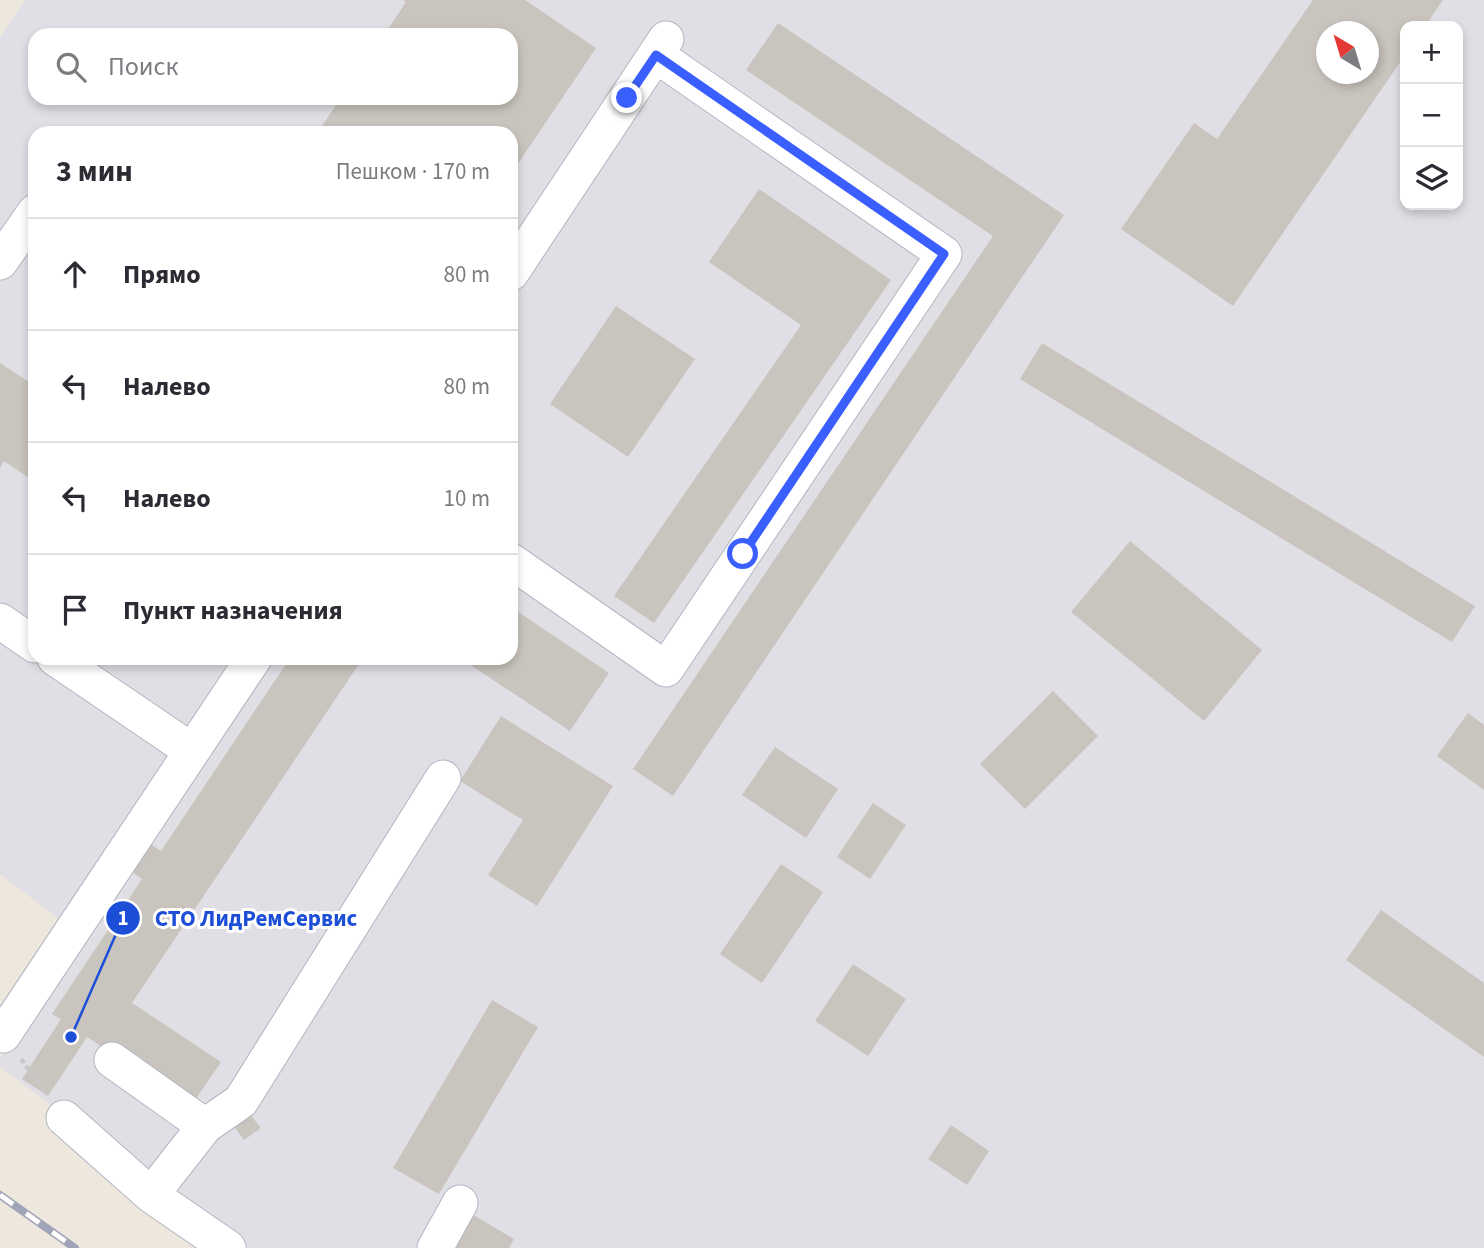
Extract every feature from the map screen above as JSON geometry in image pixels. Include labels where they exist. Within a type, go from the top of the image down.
[{"type":"lane","points":[[518,262],[661,47],[944,254],[666,669],[518,566]]},
{"type":"lane","points":[[0,261],[28,222]]},
{"type":"lane","points":[[0,621],[28,640]]},
{"type":"lane","points":[[65,665],[192,751]]},
{"type":"lane","points":[[3,1035],[249,665]]},
{"type":"lane","points":[[151,1195],[205,1126],[241,1101],[443,778]]},
{"type":"lane","points":[[112,1060],[205,1126]]},
{"type":"lane","points":[[64,1118],[151,1195],[228,1248]]},
{"type":"lane","points":[[435,1248],[460,1203]]},
{"type":"path","points":[[3,1035],[64,1118]]},
{"type":"shaded area","points":[[25,0],[1484,0],[1484,1248],[243,1248],[0,1067],[0,1058],[80,935],[0,874],[0,37]]},
{"type":"building","points":[[403,0],[525,0],[596,48],[518,164],[518,126],[322,126],[336,105],[518,105],[518,28],[389,28],[406,2]]},
{"type":"building","points":[[1313,0],[1443,0],[1428,21],[1400,21],[1400,62],[1233,306],[1121,229],[1194,123],[1217,139]]},
{"type":"building","points":[[778,23],[1064,215],[673,796],[633,769],[993,236],[746,70]]},
{"type":"building","points":[[759,189],[891,280],[654,623],[614,596],[801,325],[709,262]]},
{"type":"building","points":[[616,306],[695,359],[628,457],[550,404]]},
{"type":"building","points":[[1042,343],[1475,606],[1452,642],[1020,379]]},
{"type":"building","points":[[0,363],[28,381],[28,477],[4,461],[0,468]]},
{"type":"building","points":[[1130,541],[1262,650],[1204,721],[1071,612]]},
{"type":"building","points":[[518,612],[609,673],[570,731],[471,665],[518,665]]},
{"type":"building","points":[[285,665],[358,665],[132,1003],[221,1062],[191,1106],[87,1037],[48,1096],[22,1079],[61,1019],[52,1014],[142,879],[119,863],[137,835],[161,851]]},
{"type":"building","points":[[1053,691],[1098,736],[1025,809],[980,764]]},
{"type":"building","points":[[1468,713],[1484,725],[1484,790],[1437,756]]},
{"type":"building","points":[[501,716],[613,786],[537,906],[488,875],[523,820],[460,781]]},
{"type":"building","points":[[775,747],[838,789],[806,838],[742,795]]},
{"type":"building","points":[[873,803],[906,825],[870,879],[837,857]]},
{"type":"building","points":[[781,864],[823,892],[762,983],[720,954]]},
{"type":"building","points":[[1381,910],[1484,983],[1484,1057],[1346,960]]},
{"type":"building","points":[[853,964],[906,999],[868,1056],[815,1021]]},
{"type":"building","points":[[492,1000],[538,1027],[439,1194],[393,1168]]},
{"type":"building","points":[[246,1109],[261,1128],[244,1140],[230,1121]]},
{"type":"building","points":[[951,1125],[989,1151],[967,1185],[928,1159]]},
{"type":"building","points":[[470,1213],[514,1239],[509,1248],[450,1248]]},
{"type":"railway","points":[[0,1195],[75,1248]]},
{"type":"place","name":"СТО ЛидРемСервис","points":[[71,1037]]},
{"type":"route","points":[[627,98],[656,55],[944,254],[743,554]]}]
